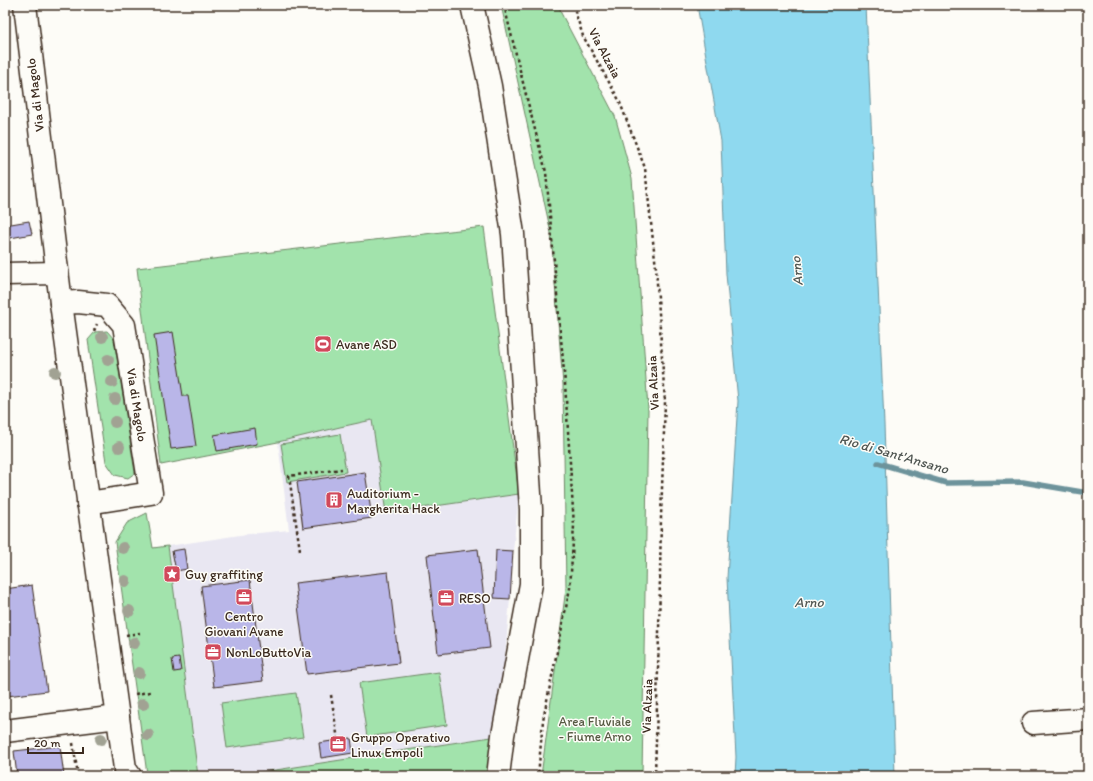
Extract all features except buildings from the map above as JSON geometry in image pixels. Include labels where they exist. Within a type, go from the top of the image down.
[{"type":"street","name":"Via di Magolo","points":[[24,5],[61,303],[127,774]]},
{"type":"street","points":[[472,5],[490,86],[513,234],[531,509],[531,584],[503,735],[498,776]]},
{"type":"street","points":[[5,274],[57,273]]},
{"type":"street","name":"Via di Magolo","points":[[61,303],[78,302],[107,305],[124,324],[151,493],[88,503]]},
{"type":"street","points":[[5,731],[118,717]]},
{"type":"street","points":[[1033,723],[1088,719]]},
{"type":"path","points":[[504,5],[546,172],[565,383],[574,526],[570,588],[544,720],[538,776]]},
{"type":"path","name":"Via Alzaia","points":[[573,5],[583,36],[619,100],[645,168],[656,268],[666,402],[661,517],[655,776]]},
{"type":"path","points":[[300,550],[289,476],[342,469]]},
{"type":"path","points":[[125,636],[140,633]]},
{"type":"path","points":[[133,695],[150,692]]},
{"type":"path","points":[[331,694],[338,740]]},
{"type":"path","points":[[71,723],[78,776]]},
{"type":"shaded area","points":[[373,420],[386,513],[519,494],[498,736],[239,776],[198,776],[168,546],[240,535],[289,530],[278,442]]},
{"type":"green space","name":"Area Fluviale - Fiume Arno","points":[[501,5],[559,5],[561,13],[615,116],[632,178],[648,409],[642,776],[541,776],[566,588],[563,385],[551,233]]},
{"type":"green space","name":"Avane ASD","points":[[484,227],[519,494],[386,513],[372,420],[278,442],[161,465],[137,268]]},
{"type":"green space","points":[[107,331],[114,339],[135,473],[128,478],[115,475],[106,462],[88,340],[95,332]]},
{"type":"green space","points":[[340,434],[346,472],[287,482],[281,444]]},
{"type":"green space","points":[[147,513],[153,548],[168,546],[198,776],[150,776],[147,774],[115,542],[127,523]]},
{"type":"green space","points":[[439,672],[447,725],[367,737],[359,683]]},
{"type":"green space","points":[[296,693],[303,737],[227,748],[221,703]]},
{"type":"green space","points":[[498,736],[492,776],[243,776],[243,775]]},
{"type":"water","name":"Arno","points":[[697,5],[866,5],[884,424],[895,776],[735,776],[736,757],[727,578],[738,401],[726,274],[721,141]]},
{"type":"waterway","name":"Rio di Sant'Ansano","points":[[878,463],[946,483],[1023,482],[1088,493]]},
{"type":"place","name":"Avane ASD","points":[[323,344]]},
{"type":"place","name":"Auditorium - Margherita Hack","points":[[334,500]]},
{"type":"place","name":"Guy graffiting","points":[[172,574]]},
{"type":"place","name":"Centro Giovani Avane","points":[[244,597]]},
{"type":"place","name":"RESO","points":[[446,598]]},
{"type":"place","name":"NonLoButtoVia","points":[[213,652]]},
{"type":"place","name":"Gruppo Operativo Linux Empoli","points":[[338,744]]}]
